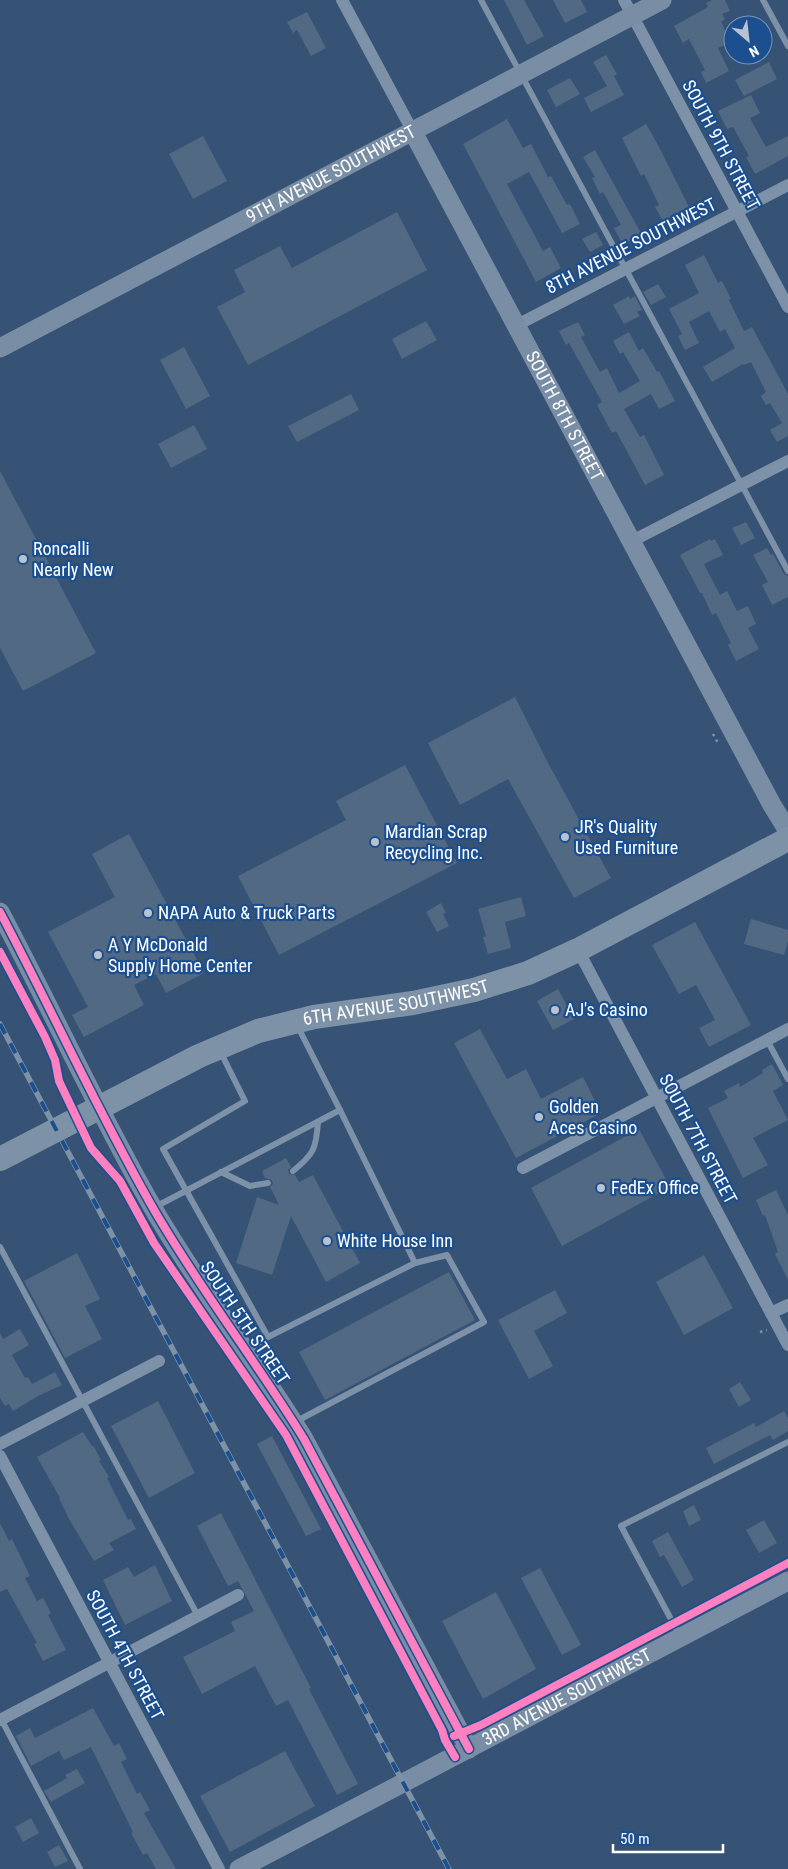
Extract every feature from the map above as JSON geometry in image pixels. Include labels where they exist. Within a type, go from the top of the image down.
[{"type":"highway","name":"6TH AVENUE SOUTHWEST","points":[[0,1159],[199,1056],[258,1032],[314,1017],[413,1003],[474,990],[528,973],[578,950],[788,839]]},
{"type":"street","name":"SOUTH 8TH STREET","points":[[342,0],[772,805],[788,831]]},
{"type":"street","name":"9TH AVENUE SOUTHWEST","points":[[0,348],[521,74],[628,8],[662,0]]},
{"type":"street","name":"SOUTH 9TH STREET","points":[[628,8],[788,307]]},
{"type":"street","name":"8TH AVENUE SOUTHWEST","points":[[517,325],[788,184]]},
{"type":"street","points":[[632,541],[788,460]]},
{"type":"street","name":"SOUTH 5TH STREET","points":[[0,912],[99,1107],[153,1208],[203,1290],[294,1423],[469,1749]]},
{"type":"street","name":"SOUTH 7TH STREET","points":[[578,950],[788,1345]]},
{"type":"street","points":[[523,1168],[788,1029]]},
{"type":"street","points":[[772,1313],[788,1304]]},
{"type":"street","points":[[0,1444],[159,1362]]},
{"type":"street","name":"SOUTH 4TH STREET","points":[[0,1456],[219,1869]]},
{"type":"street","name":"3RD AVENUE SOUTHWEST","points":[[239,1869],[788,1581]]},
{"type":"street","points":[[0,1719],[238,1595]]},
{"type":"lane","points":[[482,0],[788,571]]},
{"type":"lane","points":[[763,0],[788,46]]},
{"type":"lane","points":[[295,1021],[415,1263]]},
{"type":"lane","points":[[767,1040],[788,1079]]},
{"type":"lane","points":[[218,1048],[245,1101],[163,1149],[268,1337]]},
{"type":"lane","points":[[153,1208],[340,1110]]},
{"type":"lane","points":[[293,1171],[307,1159],[316,1144],[318,1122]]},
{"type":"lane","points":[[221,1172],[250,1186],[268,1183]]},
{"type":"lane","points":[[0,1248],[198,1616]]},
{"type":"lane","points":[[246,1351],[268,1337],[415,1263],[447,1255],[484,1322],[294,1423]]},
{"type":"lane","points":[[681,1638],[621,1526],[788,1442]]},
{"type":"lane","points":[[0,1719],[80,1869]]},
{"type":"building","points":[[504,0],[524,0],[544,36],[527,45]]},
{"type":"building","points":[[553,0],[581,0],[587,12],[565,23]]},
{"type":"building","points":[[712,0],[725,0],[730,11],[722,14],[723,46],[718,48],[723,58],[723,65],[726,65],[729,71],[706,83],[701,72],[705,70],[689,39],[683,43],[674,26],[708,7],[706,3]]},
{"type":"building","points":[[307,12],[326,48],[311,56],[297,30],[293,33],[287,22]]},
{"type":"building","points":[[606,55],[617,74],[614,76],[624,95],[591,112],[584,98],[607,86],[593,62]]},
{"type":"building","points":[[763,65],[770,65],[777,79],[744,96],[735,80]]},
{"type":"building","points":[[570,78],[580,94],[556,107],[547,90]]},
{"type":"building","points":[[751,95],[760,113],[750,118],[766,147],[788,136],[788,156],[755,174],[746,157],[749,156],[733,127],[727,129],[718,111]]},
{"type":"building","points":[[507,119],[523,148],[531,144],[548,177],[551,176],[567,205],[570,204],[580,224],[562,233],[529,172],[507,184],[543,251],[550,247],[561,268],[536,282],[463,144]]},
{"type":"building","points":[[646,124],[689,207],[663,221],[655,207],[659,205],[644,174],[641,176],[622,138]]},
{"type":"building","points":[[203,136],[227,181],[193,199],[169,154]]},
{"type":"building","points":[[595,150],[642,235],[623,245],[614,228],[621,225],[603,192],[600,194],[592,178],[595,177],[583,157]]},
{"type":"building","points":[[397,212],[427,270],[248,365],[217,307],[245,292],[234,270],[280,246],[292,268]]},
{"type":"building","points":[[596,232],[603,245],[590,252],[582,239]]},
{"type":"building","points":[[704,255],[718,283],[722,281],[744,331],[752,327],[788,394],[788,436],[777,442],[770,430],[782,423],[770,403],[766,405],[761,396],[766,392],[751,362],[743,364],[712,382],[703,367],[735,348],[725,329],[720,332],[709,311],[689,322],[699,343],[685,350],[678,336],[682,334],[669,309],[699,293],[685,265]]},
{"type":"building","points":[[658,284],[666,297],[651,305],[643,292]]},
{"type":"building","points":[[629,296],[630,299],[635,296],[642,310],[637,312],[640,316],[624,324],[613,305]]},
{"type":"building","points":[[426,321],[437,340],[402,359],[392,339]]},
{"type":"building","points":[[578,322],[585,335],[581,337],[600,372],[607,368],[619,393],[640,381],[623,352],[620,354],[613,341],[629,332],[639,351],[643,348],[657,372],[659,371],[675,401],[659,409],[651,394],[624,409],[640,437],[644,435],[664,475],[645,485],[616,431],[612,433],[597,405],[602,402],[569,343],[566,345],[559,331]]},
{"type":"building","points":[[184,347],[210,396],[186,409],[160,360]]},
{"type":"building","points":[[351,394],[359,410],[297,442],[288,426]]},
{"type":"building","points":[[194,425],[207,449],[171,468],[158,444]]},
{"type":"building","name":"Roncalli Nearly New","points":[[0,471],[96,653],[23,691],[0,648]]},
{"type":"building","points":[[746,522],[755,538],[741,545],[732,528]]},
{"type":"building","points":[[710,539],[711,541],[715,539],[723,555],[704,564],[720,595],[727,591],[737,611],[748,606],[756,624],[748,628],[759,649],[736,661],[728,645],[731,643],[716,613],[712,615],[702,593],[700,593],[680,555]]},
{"type":"building","points":[[767,548],[771,555],[773,554],[784,574],[788,576],[788,597],[772,605],[762,585],[768,582],[753,555]]},
{"type":"building","points":[[515,697],[546,759],[611,878],[574,898],[508,779],[460,805],[428,743]]},
{"type":"building","name":"Mardian Scrap Recycling Inc.","points":[[405,765],[457,863],[279,955],[238,876],[346,820],[336,801]]},
{"type":"building","points":[[129,834],[204,973],[166,993],[156,974],[134,985],[144,1005],[84,1037],[72,1015],[88,1007],[48,932],[115,897],[92,854]]},
{"type":"building","points":[[521,897],[526,916],[505,922],[511,948],[488,954],[483,937],[486,936],[478,909]]},
{"type":"building","points":[[441,903],[446,913],[443,914],[449,926],[437,932],[426,912]]},
{"type":"building","points":[[751,919],[788,930],[788,941],[784,955],[744,944]]},
{"type":"building","points":[[695,922],[751,1025],[709,1047],[699,1028],[715,1020],[696,985],[679,994],[652,945]]},
{"type":"building","name":"AJ's Casino","points":[[558,989],[574,1019],[553,1030],[537,1001]]},
{"type":"building","points":[[480,1029],[507,1079],[526,1069],[541,1099],[583,1077],[601,1113],[516,1158],[454,1043]]},
{"type":"building","points":[[772,1064],[783,1085],[773,1091],[788,1120],[753,1138],[768,1165],[743,1178],[708,1108],[728,1098],[724,1091],[739,1083],[740,1087],[763,1073],[762,1070]]},
{"type":"building","name":"FedEx Office","points":[[639,1129],[670,1187],[562,1246],[531,1188]]},
{"type":"building","name":"White House Inn","points":[[286,1158],[291,1167],[288,1170],[289,1174],[295,1175],[299,1182],[313,1175],[360,1263],[326,1282],[291,1216],[272,1275],[236,1263],[257,1197],[279,1205],[270,1187],[273,1184],[272,1180],[265,1178],[262,1171]]},
{"type":"building","points":[[776,1190],[788,1215],[788,1280],[775,1254],[778,1252],[765,1215],[763,1216],[756,1200]]},
{"type":"building","points":[[77,1253],[100,1299],[85,1306],[102,1339],[65,1358],[24,1281]]},
{"type":"building","points":[[704,1255],[733,1308],[684,1335],[656,1282]]},
{"type":"building","points":[[449,1272],[475,1320],[325,1400],[299,1352]]},
{"type":"building","points":[[555,1290],[567,1313],[534,1331],[553,1366],[529,1379],[498,1320]]},
{"type":"building","points":[[20,1329],[29,1345],[12,1355],[25,1378],[28,1377],[32,1384],[55,1372],[62,1385],[38,1396],[13,1411],[9,1404],[5,1406],[0,1398],[0,1333],[3,1339]]},
{"type":"building","points":[[740,1382],[751,1400],[739,1407],[729,1389]]},
{"type":"building","points":[[158,1401],[195,1473],[149,1498],[111,1426]]},
{"type":"building","points":[[784,1411],[788,1418],[788,1431],[773,1440],[770,1435],[714,1464],[706,1448],[754,1423],[756,1427]]},
{"type":"building","points":[[83,1432],[101,1460],[99,1461],[109,1477],[107,1478],[128,1520],[131,1519],[136,1529],[109,1543],[114,1550],[94,1561],[69,1519],[60,1498],[37,1457]]},
{"type":"building","points":[[272,1436],[321,1529],[306,1536],[257,1444]]},
{"type":"building","points":[[694,1505],[701,1520],[689,1526],[683,1511]]},
{"type":"building","points":[[221,1513],[358,1784],[337,1795],[288,1700],[276,1706],[255,1666],[202,1694],[183,1657],[235,1631],[231,1622],[254,1611],[238,1581],[228,1586],[197,1526]]},
{"type":"building","points":[[764,1520],[777,1543],[759,1553],[746,1530]]},
{"type":"building","points":[[0,1523],[9,1541],[12,1539],[30,1576],[25,1578],[37,1601],[43,1598],[51,1613],[48,1615],[66,1650],[43,1661],[34,1644],[37,1643],[7,1589],[0,1592]]},
{"type":"building","points":[[668,1532],[694,1580],[682,1587],[664,1555],[660,1557],[652,1541]]},
{"type":"building","points":[[155,1565],[172,1601],[125,1625],[103,1580],[128,1567],[134,1577]]},
{"type":"building","points":[[540,1568],[581,1645],[562,1655],[521,1578]]},
{"type":"building","points":[[496,1592],[536,1669],[483,1699],[442,1621]]},
{"type":"building","points":[[93,1708],[114,1746],[119,1743],[127,1759],[121,1762],[137,1794],[140,1792],[150,1810],[144,1813],[176,1869],[156,1869],[147,1853],[143,1855],[91,1747],[64,1760],[59,1751],[31,1766],[16,1736],[30,1728],[35,1738]]},
{"type":"building","points":[[285,1751],[315,1806],[230,1852],[200,1796]]},
{"type":"building","points":[[77,1769],[85,1783],[51,1802],[44,1791],[67,1778],[65,1775]]},
{"type":"building","points":[[31,1818],[39,1833],[23,1842],[15,1827]]},
{"type":"building","points":[[59,1845],[68,1861],[55,1867],[47,1852]]},
{"type":"railway","points":[[0,1024],[449,1869]]},
{"type":"cycle path","points":[[0,912],[113,1135],[153,1208],[189,1267],[304,1439],[469,1749]]},
{"type":"cycle path","points":[[0,952],[45,1037],[55,1060],[59,1081],[91,1148],[120,1181],[154,1243],[286,1435],[455,1757]]},
{"type":"cycle path","points":[[454,1736],[481,1725],[788,1563]]},
{"type":"place","name":"Roncalli Nearly New","points":[[23,559]]},
{"type":"place","name":"JR's Quality Used Furniture","points":[[565,837]]},
{"type":"place","name":"Mardian Scrap Recycling Inc.","points":[[375,842]]},
{"type":"place","name":"NAPA Auto & Truck Parts","points":[[148,913]]},
{"type":"place","name":"A Y McDonald Supply Home Center","points":[[98,955]]},
{"type":"place","name":"AJ's Casino","points":[[555,1010]]},
{"type":"place","name":"Golden Aces Casino","points":[[539,1117]]},
{"type":"place","name":"FedEx Office","points":[[601,1188]]},
{"type":"place","name":"White House Inn","points":[[327,1241]]}]
